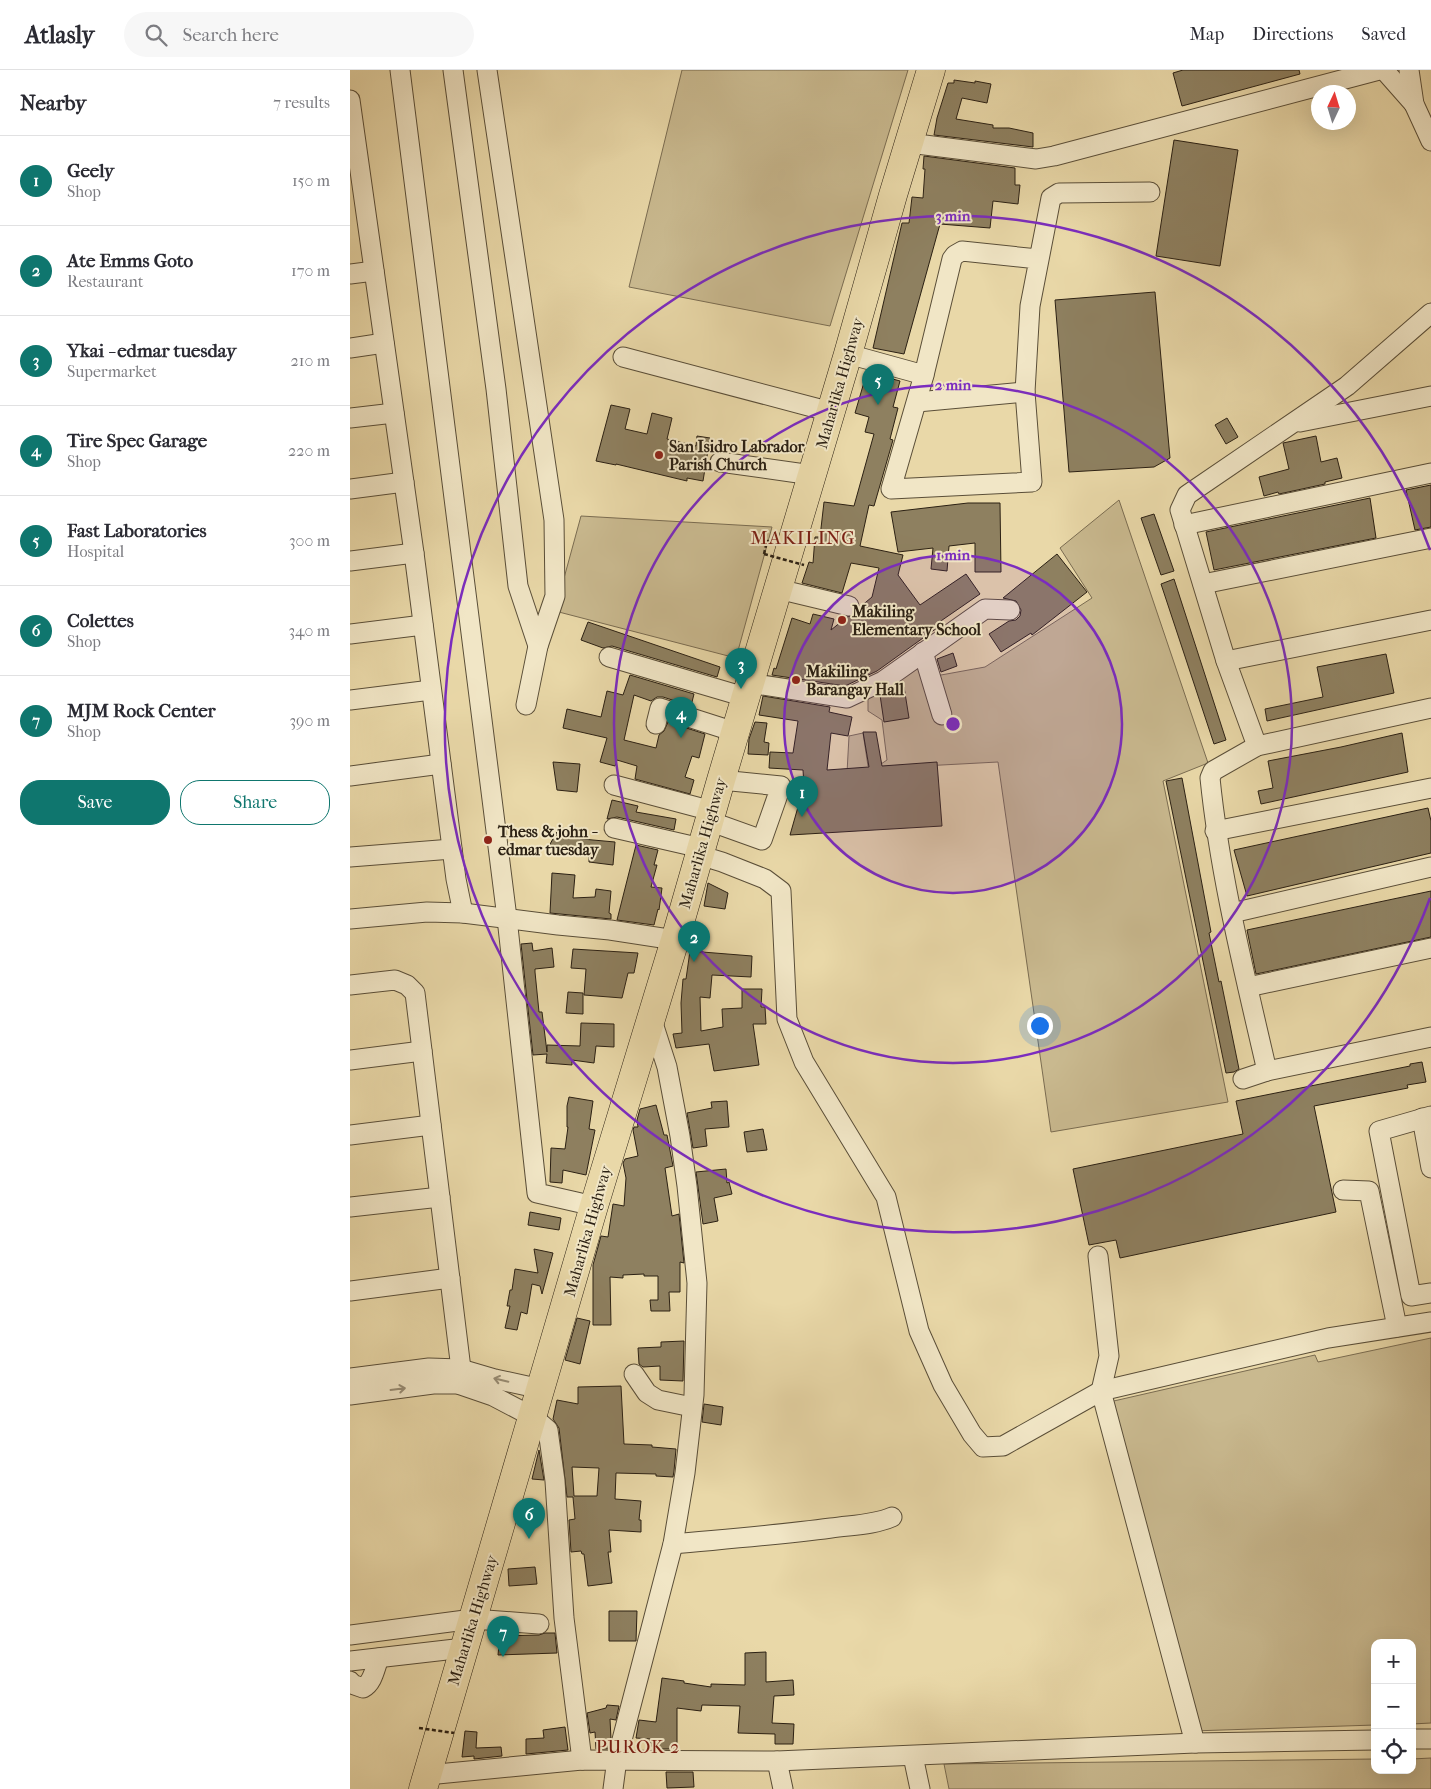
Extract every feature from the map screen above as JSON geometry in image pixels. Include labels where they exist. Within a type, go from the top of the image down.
[{"type":"highway","name":"Maharlika Highway","points":[[425,1782],[594,1206],[675,940],[720,780],[831,412],[892,194],[931,70]]},
{"type":"street","points":[[400,70],[507,918],[537,1193],[594,1206]]},
{"type":"street","points":[[453,70],[496,388],[518,586],[538,646]]},
{"type":"street","points":[[488,70],[554,520],[555,596],[538,646],[526,705]]},
{"type":"street","points":[[909,143],[1036,159],[1045,158],[1378,70]]},
{"type":"street","points":[[1384,70],[1423,101]]},
{"type":"street","points":[[1409,70],[1423,101],[1431,141]]},
{"type":"street","points":[[350,100],[357,201],[374,270],[414,553],[452,849],[463,913]]},
{"type":"street","points":[[1038,259],[962,251],[955,254],[952,259],[917,402],[891,489],[1032,482],[1025,392],[1030,306],[1051,198],[1059,193],[1150,192]]},
{"type":"street","points":[[350,274],[374,270]]},
{"type":"street","points":[[1257,746],[1226,661],[1180,510],[1187,495],[1347,386],[1431,313]]},
{"type":"street","points":[[350,348],[384,343]]},
{"type":"street","points":[[848,354],[924,375]]},
{"type":"street","points":[[623,357],[831,412]]},
{"type":"street","points":[[917,402],[1025,392]]},
{"type":"street","points":[[1290,424],[1431,396]]},
{"type":"street","points":[[350,418],[394,413]]},
{"type":"street","points":[[720,462],[812,475]]},
{"type":"street","points":[[1184,526],[1431,473]]},
{"type":"street","points":[[350,489],[404,482]]},
{"type":"street","points":[[1203,584],[1431,538]]},
{"type":"street","points":[[350,561],[414,553]]},
{"type":"street","points":[[778,589],[849,606]]},
{"type":"street","points":[[609,657],[747,690],[848,698],[883,681],[984,609],[1010,610]]},
{"type":"street","points":[[1226,661],[1431,620]]},
{"type":"street","points":[[350,634],[423,625]]},
{"type":"street","points":[[923,652],[942,715]]},
{"type":"street","points":[[350,700],[431,690]]},
{"type":"street","points":[[656,724],[660,708],[735,732]]},
{"type":"street","points":[[1267,1072],[1216,831],[1210,778],[1213,771],[1257,746],[1431,708]]},
{"type":"street","points":[[350,776],[441,764]]},
{"type":"street","points":[[614,785],[710,816],[762,840],[781,786],[720,780]]},
{"type":"street","points":[[1216,831],[1431,788]]},
{"type":"street","points":[[614,828],[700,852],[765,880],[780,891],[786,1019],[804,1062],[886,1197],[919,1331],[943,1385],[972,1434],[983,1447],[1003,1446],[1101,1391],[1328,1338],[1431,1322]]},
{"type":"street","points":[[350,857],[452,849]]},
{"type":"street","points":[[1232,913],[1431,867]]},
{"type":"street","points":[[350,919],[427,912],[463,913],[610,930],[675,940]]},
{"type":"street","points":[[1248,988],[1431,948]]},
{"type":"street","points":[[350,985],[396,980],[407,985],[415,993],[450,1278],[459,1377]]},
{"type":"street","points":[[613,1789],[617,1759],[673,1544],[685,1473],[697,1331],[697,1283],[680,1136],[667,1067],[651,1016]]},
{"type":"street","points":[[1243,1079],[1267,1072],[1431,1037]]},
{"type":"street","points":[[350,1060],[422,1051]]},
{"type":"street","points":[[1431,1168],[1426,1117],[1379,1131],[1412,1296],[1431,1293]]},
{"type":"street","points":[[350,1135],[431,1125]]},
{"type":"street","points":[[1343,1190],[1369,1191],[1397,1327]]},
{"type":"street","points":[[350,1207],[440,1197]]},
{"type":"street","points":[[1098,1256],[1109,1356],[1101,1391],[1195,1743]]},
{"type":"street","points":[[350,1291],[450,1278]]},
{"type":"street","points":[[350,1378],[429,1368],[459,1377],[533,1417],[548,1430],[555,1481],[564,1618],[582,1760]]},
{"type":"street","points":[[634,1374],[647,1393],[652,1396],[663,1401],[692,1407]]},
{"type":"street","points":[[350,1395],[433,1384],[459,1377],[496,1379],[541,1389]]},
{"type":"street","points":[[673,1544],[792,1533],[884,1521],[892,1517]]},
{"type":"street","points":[[350,1635],[472,1619],[539,1624]]},
{"type":"street","points":[[351,1666],[380,1658],[464,1648]]},
{"type":"street","points":[[350,1681],[352,1684],[363,1688],[366,1687],[380,1658]]},
{"type":"street","points":[[1416,1739],[1431,1739]]},
{"type":"street","points":[[425,1782],[582,1760],[777,1761],[1195,1743],[1371,1740]]},
{"type":"street","points":[[913,1756],[920,1789]]},
{"type":"street","points":[[777,1761],[783,1789]]},
{"type":"path","points":[[768,541],[764,554],[804,565]]},
{"type":"path","points":[[419,1728],[454,1733]]},
{"type":"shaded area","points":[[682,70],[908,70],[830,326],[629,287]]},
{"type":"shaded area","points":[[1119,500],[1208,763],[1163,781],[1228,1102],[1051,1132],[998,762],[904,767],[847,773],[849,736],[863,733],[868,766],[881,764],[887,760],[882,720],[868,711],[868,692],[925,661],[930,677],[985,667],[1092,598],[1060,548]]},
{"type":"shaded area","points":[[581,516],[772,527],[736,658],[555,611]]},
{"type":"shaded area","points":[[1431,1338],[1431,1723],[1416,1724],[1416,1639],[1371,1639],[1371,1725],[1192,1731],[1105,1403],[1315,1355],[1318,1362]]},
{"type":"shaded area","points":[[1431,1758],[1431,1789],[949,1789],[944,1764],[1371,1759],[1371,1774],[1416,1774],[1416,1759]]},
{"type":"building","points":[[1183,70],[1299,70],[1300,74],[1182,106],[1173,73]]},
{"type":"building","points":[[954,80],[991,84],[987,103],[962,98],[956,119],[993,125],[993,128],[1009,128],[1033,133],[1033,147],[934,135],[937,118],[948,83],[954,83]]},
{"type":"building","points":[[1174,140],[1238,150],[1220,266],[1156,256]]},
{"type":"building","points":[[924,156],[1015,168],[1015,185],[1020,185],[1018,204],[993,201],[990,228],[940,224],[904,354],[873,348],[902,223],[909,223],[912,197],[923,198]]},
{"type":"building","points":[[1155,292],[1170,458],[1154,467],[1069,472],[1055,300]]},
{"type":"building","points":[[867,372],[900,381],[893,407],[898,408],[890,439],[893,440],[874,506],[869,505],[860,546],[903,555],[898,575],[920,605],[966,574],[980,594],[935,625],[937,628],[877,671],[845,686],[772,675],[774,668],[776,669],[792,618],[810,624],[813,614],[834,619],[831,630],[847,617],[857,614],[860,607],[872,597],[879,568],[851,563],[842,593],[802,583],[809,562],[813,563],[815,537],[820,537],[824,502],[854,506],[874,434],[865,432],[869,417],[855,413]]},
{"type":"building","points":[[611,405],[630,409],[625,429],[647,434],[652,413],[672,418],[667,439],[696,446],[697,436],[710,438],[703,481],[687,478],[687,481],[596,461]]},
{"type":"building","points":[[1227,418],[1238,437],[1226,444],[1215,425]]},
{"type":"building","points":[[1316,436],[1321,462],[1337,458],[1342,478],[1325,482],[1325,484],[1264,496],[1259,477],[1289,469],[1283,443]]},
{"type":"building","points":[[1431,485],[1431,527],[1415,530],[1406,490]]},
{"type":"building","points":[[1370,498],[1376,538],[1214,570],[1206,532]]},
{"type":"building","points":[[968,503],[1000,503],[1001,572],[975,572],[975,543],[949,546],[947,571],[931,569],[933,548],[898,552],[891,512]]},
{"type":"building","points":[[1154,514],[1174,571],[1161,575],[1141,518]]},
{"type":"building","points":[[1057,554],[1087,592],[1032,635],[1031,633],[1001,652],[989,634],[1009,621],[1016,620],[1020,616],[1021,610],[1016,601],[1003,598]]},
{"type":"building","points":[[1174,579],[1226,740],[1214,744],[1161,584]]},
{"type":"building","points":[[588,622],[720,667],[717,677],[612,646],[603,648],[581,640]]},
{"type":"building","points":[[953,653],[957,666],[941,672],[937,659]]},
{"type":"building","points":[[1386,654],[1394,693],[1267,721],[1265,709],[1323,697],[1317,667]]},
{"type":"building","points":[[630,675],[694,694],[691,706],[663,697],[657,697],[651,701],[634,695],[624,740],[656,748],[659,735],[664,731],[668,722],[705,734],[699,758],[692,756],[685,777],[694,780],[690,794],[635,779],[637,766],[617,760],[615,766],[600,762],[607,738],[563,728],[567,709],[601,717],[607,691],[623,695]]},
{"type":"building","points":[[904,687],[909,718],[884,722],[880,695],[891,689]]},
{"type":"building","points":[[763,696],[830,707],[829,712],[852,717],[848,736],[831,733],[827,770],[869,767],[863,732],[876,732],[882,766],[937,762],[942,826],[790,835],[804,786],[803,770],[769,768],[770,752],[793,753],[798,721],[759,715]]},
{"type":"building","points":[[755,722],[767,723],[764,742],[769,743],[768,755],[748,754],[749,739]]},
{"type":"building","points":[[1402,733],[1408,772],[1261,804],[1258,791],[1273,788],[1268,761]]},
{"type":"building","points":[[553,762],[580,764],[577,792],[557,790]]},
{"type":"building","points":[[1182,778],[1211,932],[1209,933],[1239,1069],[1234,1072],[1226,1073],[1166,781]]},
{"type":"building","points":[[612,800],[638,806],[636,812],[676,819],[674,830],[617,817],[607,819]]},
{"type":"building","points":[[1428,808],[1431,821],[1431,853],[1247,896],[1234,850]]},
{"type":"building","points":[[559,828],[571,829],[571,838],[615,842],[613,865],[589,862],[589,854],[549,846]]},
{"type":"building","points":[[636,845],[658,850],[654,865],[657,865],[651,887],[662,888],[659,910],[654,925],[617,920]]},
{"type":"building","points":[[552,873],[575,875],[573,898],[595,897],[596,889],[611,891],[609,913],[611,914],[611,919],[550,913]]},
{"type":"building","points":[[708,883],[728,893],[725,909],[704,906]]},
{"type":"building","points":[[1431,891],[1431,937],[1256,974],[1247,930]]},
{"type":"building","points":[[532,943],[533,951],[552,948],[554,967],[535,969],[539,1012],[542,1012],[547,1052],[547,1045],[580,1046],[581,1023],[614,1024],[614,1047],[596,1046],[594,1063],[572,1060],[572,1065],[546,1063],[547,1054],[533,1055],[521,944]]},
{"type":"building","points":[[573,949],[638,953],[634,973],[628,973],[622,998],[584,995],[586,969],[571,968]]},
{"type":"building","points":[[690,951],[752,956],[751,977],[712,975],[710,998],[700,997],[701,1031],[723,1027],[722,1009],[742,1008],[742,989],[762,989],[761,1007],[765,1007],[766,1024],[753,1024],[759,1065],[714,1071],[709,1044],[676,1048],[673,1034],[682,1033],[681,1003],[683,979],[686,979]]},
{"type":"building","points":[[568,992],[583,993],[583,1014],[566,1013]]},
{"type":"building","points":[[1422,1062],[1426,1082],[1407,1085],[1408,1088],[1314,1106],[1336,1212],[1120,1258],[1116,1240],[1089,1245],[1073,1169],[1243,1134],[1236,1101]]},
{"type":"building","points":[[569,1097],[593,1101],[589,1129],[595,1130],[586,1175],[563,1170],[562,1183],[550,1182],[551,1148],[565,1149]]},
{"type":"building","points":[[727,1101],[729,1127],[705,1129],[707,1146],[693,1148],[687,1113],[712,1108],[711,1102]]},
{"type":"building","points":[[656,1105],[664,1135],[667,1135],[673,1166],[665,1168],[672,1216],[679,1214],[684,1263],[680,1262],[680,1292],[669,1292],[670,1311],[651,1311],[650,1300],[658,1300],[658,1276],[644,1276],[644,1274],[623,1275],[623,1278],[610,1277],[611,1325],[593,1325],[593,1265],[601,1236],[608,1237],[613,1204],[624,1206],[626,1178],[623,1163],[625,1159],[638,1156],[633,1130],[634,1127],[638,1127],[637,1120],[640,1109]]},
{"type":"building","points":[[763,1129],[767,1150],[747,1152],[744,1132]]},
{"type":"building","points":[[726,1169],[727,1183],[729,1182],[732,1194],[714,1198],[718,1221],[703,1224],[696,1172]]},
{"type":"building","points":[[530,1212],[561,1218],[559,1230],[528,1225]]},
{"type":"building","points":[[534,1249],[553,1253],[542,1294],[540,1286],[532,1284],[527,1314],[521,1312],[517,1330],[505,1328],[510,1306],[507,1306],[510,1290],[512,1290],[515,1269],[538,1273]]},
{"type":"building","points":[[577,1318],[590,1321],[580,1364],[565,1360]]},
{"type":"building","points":[[684,1341],[683,1381],[660,1380],[660,1366],[643,1367],[639,1364],[638,1348],[661,1347],[661,1342]]},
{"type":"building","points":[[621,1386],[624,1444],[652,1445],[652,1447],[676,1449],[673,1477],[656,1476],[656,1474],[616,1473],[615,1499],[641,1501],[639,1520],[641,1520],[641,1532],[609,1530],[611,1552],[608,1552],[612,1583],[588,1586],[584,1554],[581,1551],[571,1552],[569,1520],[575,1519],[573,1497],[567,1497],[559,1428],[553,1419],[557,1400],[578,1404],[578,1387]],"holes":[[[572,1467],[599,1468],[597,1496],[574,1496]]]},
{"type":"building","points":[[704,1404],[723,1407],[721,1425],[702,1422]]},
{"type":"building","points":[[539,1450],[544,1480],[532,1479]]},
{"type":"building","points":[[535,1567],[537,1584],[509,1586],[508,1569]]},
{"type":"building","points":[[609,1611],[637,1611],[636,1641],[609,1641]]},
{"type":"building","points":[[555,1633],[557,1653],[498,1655],[500,1636],[539,1635]]},
{"type":"building","points":[[766,1652],[766,1682],[793,1680],[794,1695],[774,1696],[772,1723],[794,1724],[793,1744],[775,1744],[775,1734],[738,1733],[740,1706],[702,1705],[701,1711],[677,1708],[677,1749],[657,1749],[657,1746],[650,1746],[650,1739],[636,1738],[639,1720],[656,1722],[662,1678],[711,1687],[711,1684],[745,1685],[745,1653]]},
{"type":"building","points":[[607,1705],[619,1706],[616,1720],[610,1719],[611,1739],[608,1749],[596,1749],[595,1732],[590,1733],[587,1713],[606,1708]]},
{"type":"building","points":[[565,1727],[568,1750],[526,1754],[526,1739],[544,1738],[543,1730]]},
{"type":"building","points":[[465,1731],[477,1732],[476,1748],[501,1747],[502,1756],[474,1759],[474,1756],[462,1757]]},
{"type":"building","points":[[666,1772],[693,1772],[694,1787],[667,1788]]},
{"type":"place","name":"Fast Laboratories","points":[[878,405]]},
{"type":"place","name":"San Isidro Labrador Parish Church","points":[[659,455]]},
{"type":"place","name":"Makiling Elementary School","points":[[842,620]]},
{"type":"place","name":"Makiling Barangay Hall","points":[[796,680]]},
{"type":"place","name":"Ykai - edmar tuesday","points":[[741,689]]},
{"type":"place","name":"Tire Spec Garage","points":[[681,738]]},
{"type":"place","name":"Geely","points":[[802,817]]},
{"type":"place","name":"Thess & john - edmar tuesday","points":[[488,840]]},
{"type":"place","name":"Ate Emms Goto","points":[[694,962]]},
{"type":"place","name":"Colettes","points":[[529,1539]]},
{"type":"place","name":"MJM Rock Center","points":[[503,1657]]},
{"type":"district","name":"MAKILING","points":[[803,537]]},
{"type":"district","name":"PUROK 2","points":[[638,1747]]}]
